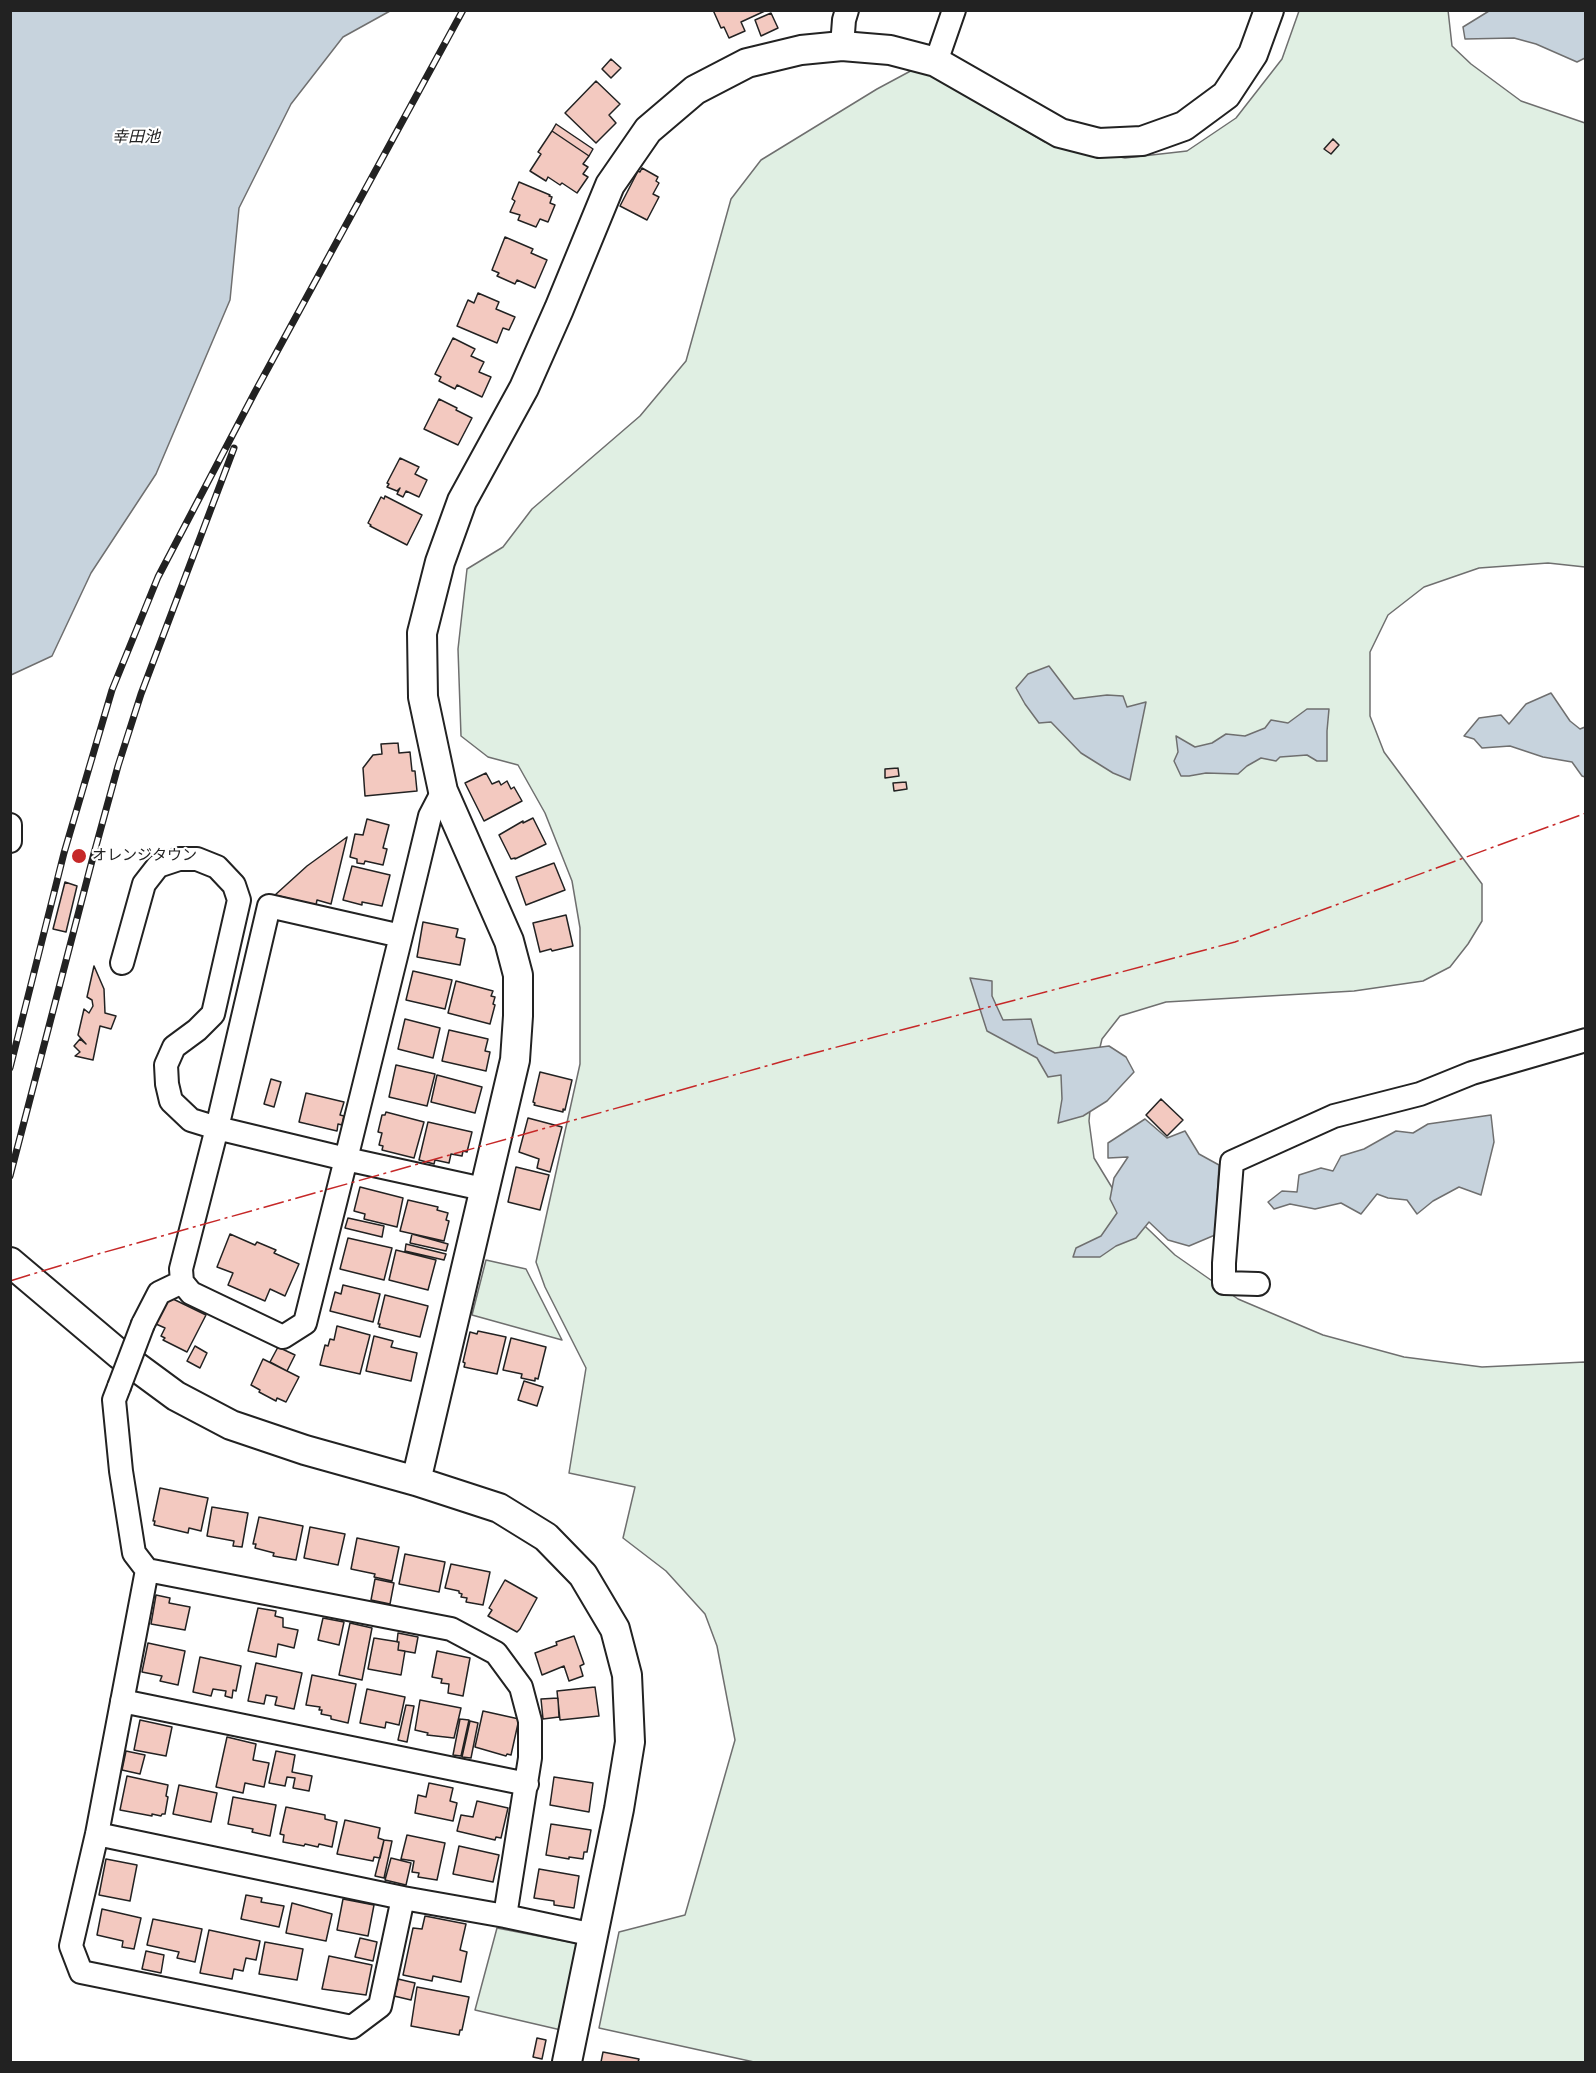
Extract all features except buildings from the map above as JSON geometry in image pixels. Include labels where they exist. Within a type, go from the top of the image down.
[{"type":"street","points":[[842,46],[847,10]]},
{"type":"street","points":[[936,62],[954,10]]},
{"type":"street","points":[[416,1481],[514,1060],[518,1017],[518,975],[509,941],[443,791],[423,697],[422,633],[440,562],[462,501],[524,388],[610,186],[648,130],[695,90],[747,63],[801,50],[842,46],[890,50],[936,62],[1060,133],[1099,143],[1142,141],[1184,126],[1226,95],[1252,54],[1269,10]]},
{"type":"street","points":[[401,936],[269,906],[181,1269],[182,1282],[191,1293],[283,1337],[305,1323],[401,936],[430,816],[443,791]]},
{"type":"street","points":[[10,825],[10,841]]},
{"type":"street","points":[[122,963],[144,884],[158,866],[179,859],[197,859],[217,867],[234,885],[239,900],[213,1014],[197,1030],[174,1047],[166,1065],[171,1101],[191,1120],[217,1128],[483,1189]]},
{"type":"street","points":[[1258,1284],[1224,1282],[1232,1162],[1334,1116],[1383,1102],[1420,1095],[1472,1073],[1586,1040]]},
{"type":"street","points":[[10,1262],[119,1354],[176,1396],[231,1425],[305,1450],[416,1481],[499,1508],[546,1537],[583,1575],[615,1629],[627,1675],[630,1742],[619,1809],[567,2062]]},
{"type":"street","points":[[182,1282],[159,1293],[143,1324],[114,1400],[121,1471],[134,1553],[147,1570],[451,1629],[496,1653],[521,1687],[530,1721],[527,1784],[505,1916]]},
{"type":"street","points":[[147,1570],[97,1833],[71,1946],[81,1972],[352,2027],[380,2006],[403,1898]]},
{"type":"street","points":[[122,1701],[527,1784]]},
{"type":"street","points":[[97,1833],[403,1898],[594,1935]]},
{"type":"green space","points":[[1448,10],[1452,46],[1471,64],[1521,101],[1585,123],[1585,567],[1548,563],[1479,568],[1424,587],[1388,615],[1370,652],[1370,716],[1384,752],[1482,884],[1482,921],[1450,967],[1423,981],[1354,991],[1166,1002],[1120,1016],[1102,1039],[1093,1076],[1089,1121],[1094,1158],[1122,1204],[1175,1255],[1238,1299],[1323,1335],[1404,1357],[1482,1367],[1585,1362],[1585,2062],[754,2062],[599,2028],[619,1932],[685,1915],[735,1740],[717,1646],[705,1614],[666,1571],[623,1538],[635,1487],[569,1473],[586,1368],[545,1287],[536,1262],[580,1064],[580,928],[572,881],[545,813],[518,765],[488,757],[461,736],[458,649],[467,569],[503,547],[532,509],[640,416],[686,361],[731,199],[761,160],[877,89],[918,67],[1045,142],[1125,158],[1187,151],[1236,118],[1282,59],[1299,11]]},
{"type":"green space","points":[[486,1260],[526,1269],[562,1340],[472,1315]]},
{"type":"green space","points":[[497,1928],[580,1944],[561,2030],[475,2010]]},
{"type":"water","name":"幸田池","points":[[11,10],[390,11],[343,37],[291,104],[239,208],[230,300],[156,474],[91,573],[52,656],[11,675]]},
{"type":"water","points":[[1489,11],[1585,11],[1585,58],[1577,62],[1536,44],[1514,38],[1465,39],[1463,27]]},
{"type":"water","points":[[1049,666],[1074,699],[1107,695],[1123,696],[1127,707],[1146,702],[1130,780],[1113,773],[1081,753],[1051,722],[1039,723],[1025,704],[1016,688],[1028,674]]},
{"type":"water","points":[[1551,693],[1570,721],[1580,729],[1585,727],[1585,777],[1572,762],[1543,757],[1510,746],[1482,748],[1474,739],[1464,736],[1479,718],[1501,715],[1509,724],[1526,704]]},
{"type":"water","points":[[1307,709],[1329,709],[1327,761],[1317,761],[1307,755],[1280,757],[1276,761],[1261,758],[1238,774],[1206,773],[1181,776],[1174,761],[1178,752],[1176,736],[1195,747],[1212,743],[1226,734],[1245,736],[1265,728],[1271,720],[1288,723]]},
{"type":"water","points":[[970,978],[992,981],[992,996],[1003,1020],[1031,1019],[1038,1044],[1055,1053],[1109,1046],[1126,1057],[1134,1072],[1107,1101],[1083,1116],[1058,1123],[1062,1099],[1061,1075],[1048,1077],[1037,1058],[987,1031]]},
{"type":"water","points":[[1491,1115],[1494,1142],[1481,1195],[1459,1187],[1433,1201],[1417,1214],[1407,1200],[1377,1194],[1361,1214],[1341,1203],[1315,1209],[1290,1204],[1274,1209],[1268,1202],[1282,1191],[1297,1192],[1299,1175],[1321,1168],[1333,1171],[1341,1156],[1364,1149],[1396,1131],[1413,1133],[1428,1124]]},
{"type":"water","points":[[1145,1119],[1167,1138],[1185,1131],[1199,1154],[1219,1165],[1215,1235],[1189,1246],[1168,1240],[1149,1222],[1136,1238],[1116,1246],[1100,1257],[1073,1257],[1076,1248],[1101,1236],[1117,1213],[1110,1199],[1114,1178],[1128,1157],[1108,1158],[1108,1143]]},
{"type":"railway","points":[[10,1068],[64,853],[112,690],[158,577],[255,392],[463,10]]},
{"type":"railway","points":[[10,1176],[118,766],[141,694],[234,448]]},
{"type":"power","points":[[10,1281],[98,1254],[784,1061],[1235,942],[1586,813]]},
{"type":"place","name":"オレンジタウン","points":[[79,856]]}]
